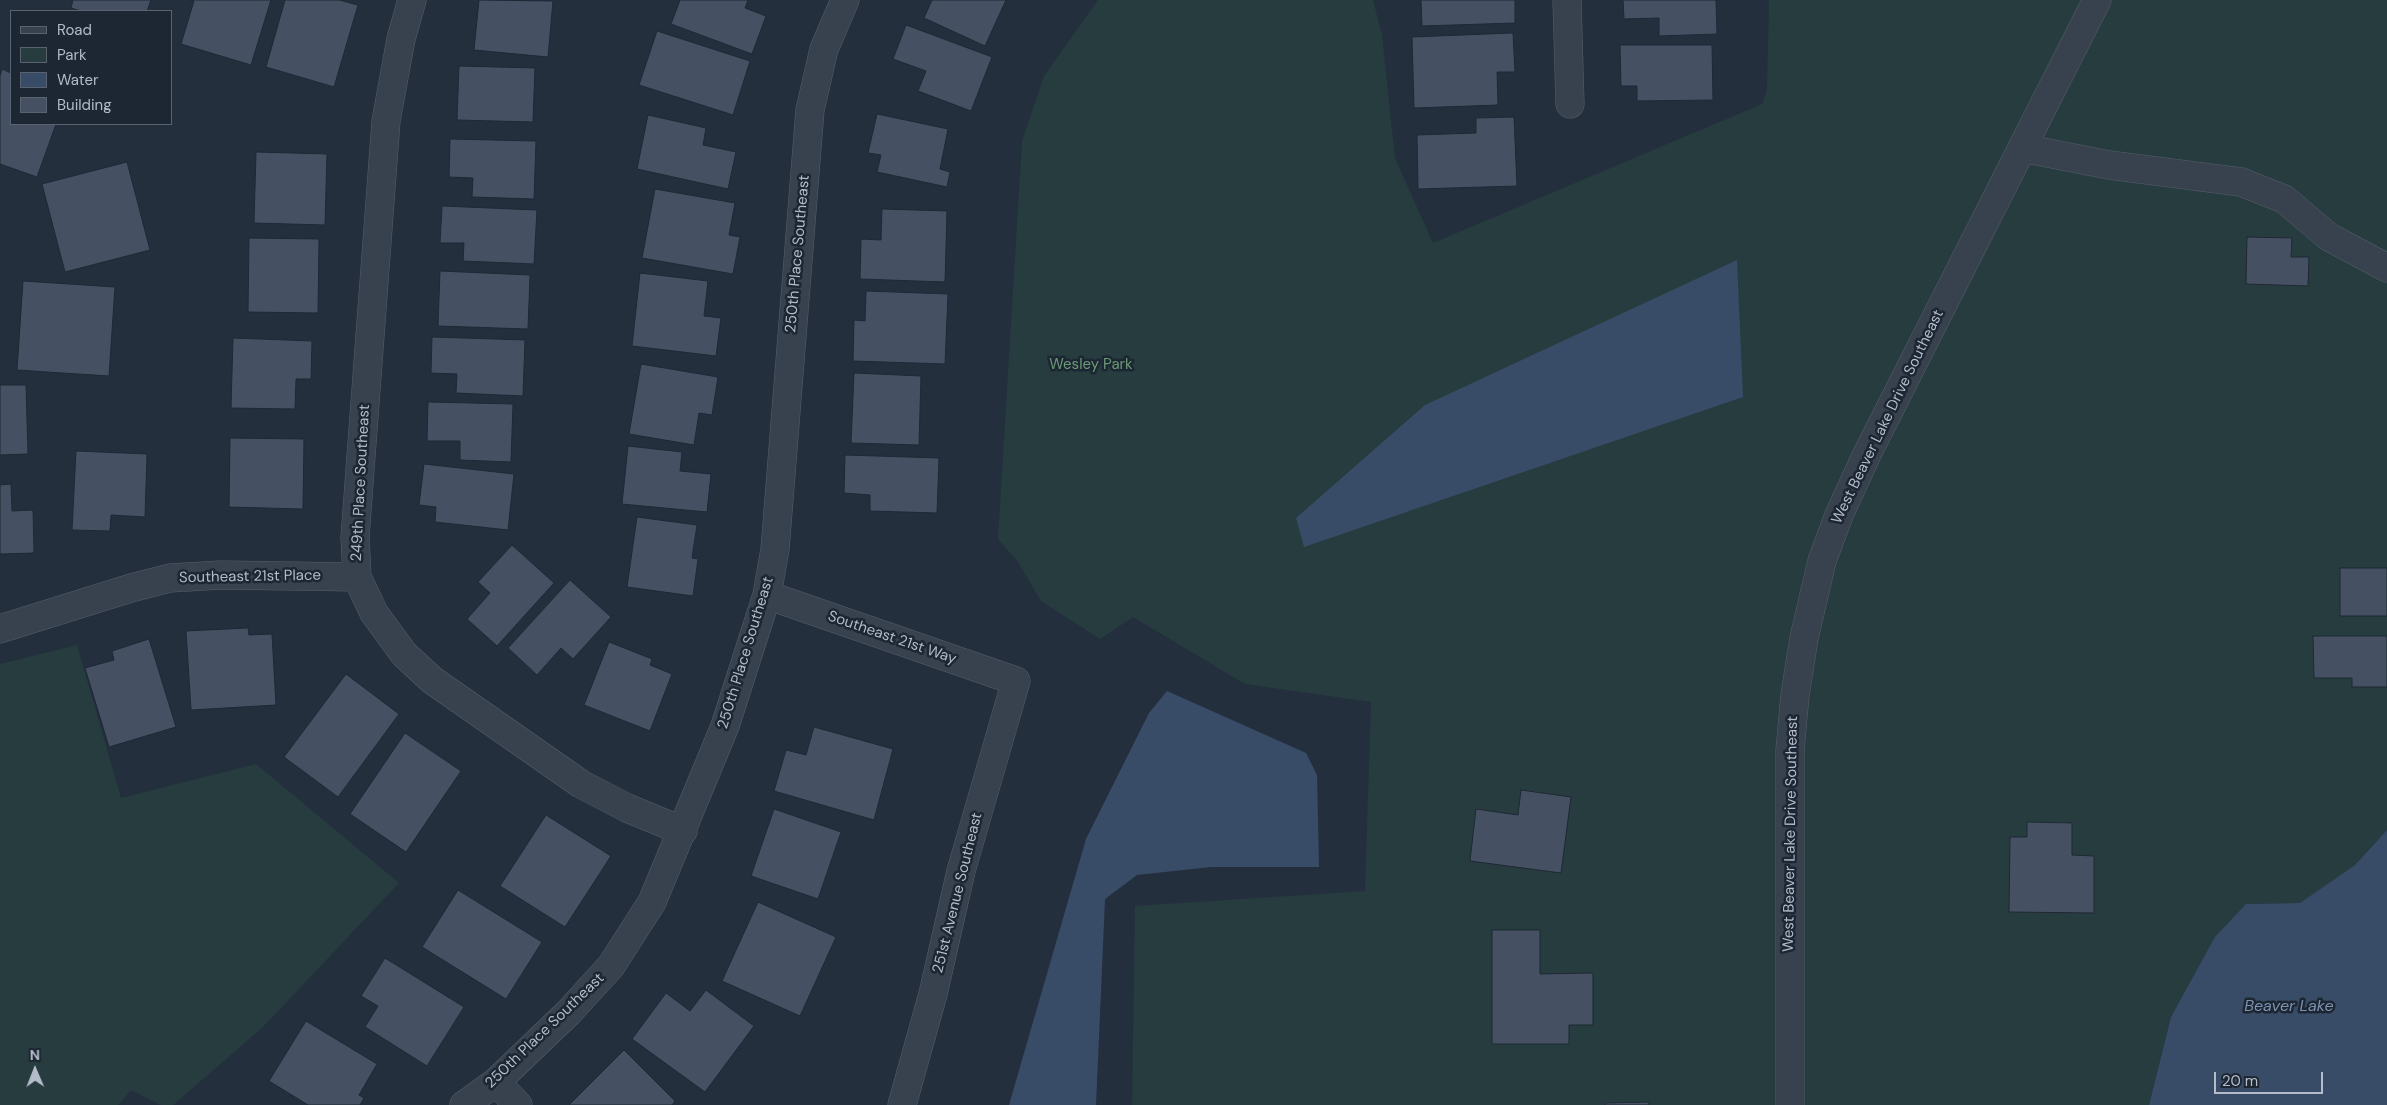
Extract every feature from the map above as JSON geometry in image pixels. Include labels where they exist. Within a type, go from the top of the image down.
[{"type":"street","name":"249th Place Southeast","points":[[412,0],[401,39],[386,121],[355,537],[356,577],[374,613],[404,654],[432,680],[581,784],[627,808],[683,831]]},
{"type":"street","name":"250th Place Southeast","points":[[464,1105],[496,1082],[569,1012],[611,966],[652,902],[725,726],[767,594],[775,549],[810,110],[824,49],[845,0]]},
{"type":"street","points":[[1567,0],[1570,104]]},
{"type":"street","name":"West Beaver Lake Drive Southeast","points":[[1790,1105],[1790,750],[1795,695],[1804,638],[1822,561],[1839,515],[1867,454],[2097,0]]},
{"type":"street","points":[[2022,148],[2109,165],[2241,182],[2284,200],[2329,237],[2387,268]]},
{"type":"street","name":"Southeast 21st Place","points":[[0,629],[131,588],[170,578],[221,574],[356,577]]},
{"type":"street","name":"Southeast 21st Way","points":[[767,594],[1016,681]]},
{"type":"street","name":"251st Avenue Southeast","points":[[902,1105],[933,994],[961,871],[1016,681]]},
{"type":"street","points":[[496,1082],[518,1105]]},
{"type":"green space","name":"Wesley Park","points":[[1098,0],[1373,0],[1382,35],[1395,158],[1433,243],[1762,104],[1767,90],[1769,0],[2387,0],[2387,830],[2355,865],[2300,903],[2246,904],[2171,1017],[2149,1105],[1132,1105],[1135,906],[1365,891],[1371,702],[1245,684],[1133,617],[1100,639],[1041,601],[1018,562],[998,539],[1022,141],[1044,76]]},
{"type":"green space","points":[[77,645],[121,798],[256,764],[399,883],[263,1027],[173,1105],[161,1105],[131,1090],[118,1105],[0,1105],[0,664]]},
{"type":"water","points":[[1737,260],[1743,397],[1304,547],[1296,518],[1425,405]]},
{"type":"water","points":[[1167,691],[1306,753],[1317,775],[1319,867],[1211,867],[1137,875],[1105,899],[1096,1105],[1009,1105],[1086,839],[1149,713]]},
{"type":"water","name":"Beaver Lake","points":[[2387,830],[2387,1105],[2149,1105],[2171,1017],[2215,937],[2246,904],[2300,903],[2355,865]]},
{"type":"building","points":[[73,0],[151,0],[147,10],[78,10],[71,8]]},
{"type":"building","points":[[190,0],[271,0],[251,65],[181,44],[194,1]]},
{"type":"building","points":[[285,0],[339,0],[358,5],[334,87],[266,67]]},
{"type":"building","points":[[479,0],[553,1],[548,57],[474,50]]},
{"type":"building","points":[[680,0],[748,0],[745,8],[766,16],[752,54],[671,24]]},
{"type":"building","points":[[932,0],[1006,0],[985,46],[924,18]]},
{"type":"building","points":[[1421,0],[1515,0],[1515,23],[1422,26]]},
{"type":"building","points":[[1623,0],[1716,0],[1717,34],[1659,36],[1659,18],[1624,19]]},
{"type":"building","points":[[906,25],[992,57],[971,111],[918,91],[926,71],[893,59]]},
{"type":"building","points":[[657,31],[750,61],[733,115],[639,85]]},
{"type":"building","points":[[1513,33],[1515,72],[1497,72],[1498,105],[1414,108],[1412,37]]},
{"type":"building","points":[[1620,45],[1712,45],[1713,100],[1637,101],[1637,86],[1621,86]]},
{"type":"building","points":[[459,66],[535,68],[533,122],[457,120]]},
{"type":"building","points":[[2,69],[10,73],[10,125],[56,125],[37,177],[0,164],[0,76]]},
{"type":"building","points":[[877,114],[948,129],[940,169],[950,172],[947,187],[877,172],[881,155],[868,153]]},
{"type":"building","points":[[648,115],[706,128],[703,145],[736,152],[728,189],[637,169]]},
{"type":"building","points":[[1514,117],[1517,186],[1418,189],[1417,135],[1476,133],[1476,118]]},
{"type":"building","points":[[450,139],[536,141],[534,199],[472,197],[473,178],[449,177]]},
{"type":"building","points":[[256,152],[327,154],[325,225],[254,223]]},
{"type":"building","points":[[127,162],[150,250],[65,272],[42,184]]},
{"type":"building","points":[[655,189],[735,203],[729,235],[740,237],[733,274],[642,258]]},
{"type":"building","points":[[442,206],[537,210],[534,264],[463,261],[464,243],[440,243]]},
{"type":"building","points":[[882,209],[947,211],[945,282],[860,279],[861,239],[881,240]]},
{"type":"building","points":[[2247,237],[2292,238],[2291,257],[2309,257],[2308,286],[2246,284]]},
{"type":"building","points":[[249,238],[319,239],[318,313],[248,312]]},
{"type":"building","points":[[440,271],[530,275],[528,329],[438,326]]},
{"type":"building","points":[[640,273],[708,281],[704,316],[721,318],[716,356],[632,346]]},
{"type":"building","points":[[23,281],[115,287],[109,376],[17,370]]},
{"type":"building","points":[[866,291],[948,294],[945,364],[853,361],[854,320],[865,321]]},
{"type":"building","points":[[432,337],[525,340],[523,396],[456,393],[457,374],[431,373]]},
{"type":"building","points":[[233,338],[312,341],[311,379],[296,379],[295,409],[231,408]]},
{"type":"building","points":[[641,364],[718,377],[712,415],[699,413],[694,445],[629,434]]},
{"type":"building","points":[[854,373],[921,376],[919,445],[851,443]]},
{"type":"building","points":[[0,385],[26,385],[28,454],[0,455]]},
{"type":"building","points":[[428,402],[513,404],[511,462],[460,460],[460,441],[427,441]]},
{"type":"building","points":[[230,438],[304,439],[303,509],[229,507]]},
{"type":"building","points":[[628,446],[682,452],[680,471],[711,474],[707,512],[622,504]]},
{"type":"building","points":[[76,451],[147,454],[145,517],[111,515],[110,531],[72,530]]},
{"type":"building","points":[[845,455],[939,458],[937,513],[870,511],[870,495],[844,493]]},
{"type":"building","points":[[424,464],[514,474],[508,530],[435,522],[436,507],[419,505]]},
{"type":"building","points":[[11,484],[12,511],[33,510],[34,553],[0,554],[0,485]]},
{"type":"building","points":[[637,517],[697,525],[692,558],[698,559],[693,596],[627,587]]},
{"type":"building","points":[[512,545],[554,583],[497,646],[467,619],[490,593],[478,582]]},
{"type":"building","points":[[2340,568],[2387,568],[2387,616],[2340,616]]},
{"type":"building","points":[[570,580],[611,617],[573,659],[561,648],[537,675],[508,648]]},
{"type":"building","points":[[248,628],[249,635],[272,634],[276,705],[191,710],[186,631]]},
{"type":"building","points":[[2313,636],[2387,636],[2387,687],[2352,687],[2352,678],[2314,678]]},
{"type":"building","points":[[149,639],[176,727],[109,747],[85,668],[114,660],[112,651]]},
{"type":"building","points":[[609,642],[652,659],[650,665],[672,674],[650,731],[584,705]]},
{"type":"building","points":[[346,674],[399,714],[338,797],[284,757]]},
{"type":"building","points":[[814,727],[893,749],[874,820],[774,791],[786,750],[806,755]]},
{"type":"building","points":[[405,733],[461,771],[406,852],[350,814]]},
{"type":"building","points":[[1521,790],[1571,797],[1561,873],[1470,861],[1476,809],[1518,815]]},
{"type":"building","points":[[774,809],[841,832],[818,899],[751,876]]},
{"type":"building","points":[[546,815],[611,856],[565,927],[500,886]]},
{"type":"building","points":[[2027,822],[2072,823],[2072,855],[2094,856],[2094,913],[2009,912],[2010,837],[2027,837]]},
{"type":"building","points":[[458,890],[542,942],[506,999],[422,947]]},
{"type":"building","points":[[758,902],[836,937],[800,1016],[722,981]]},
{"type":"building","points":[[1492,930],[1540,930],[1540,974],[1593,973],[1593,1025],[1569,1025],[1569,1044],[1492,1044]]},
{"type":"building","points":[[385,958],[464,1007],[427,1066],[365,1027],[378,1006],[361,996]]},
{"type":"building","points":[[706,990],[754,1026],[705,1092],[632,1039],[666,993],[690,1011]]},
{"type":"building","points":[[306,1021],[377,1064],[359,1095],[364,1098],[360,1105],[308,1105],[269,1081]]},
{"type":"building","points":[[624,1050],[675,1101],[672,1105],[569,1105]]},
{"type":"building","points":[[1649,1102],[1649,1105],[1605,1105],[1605,1103]]}]
